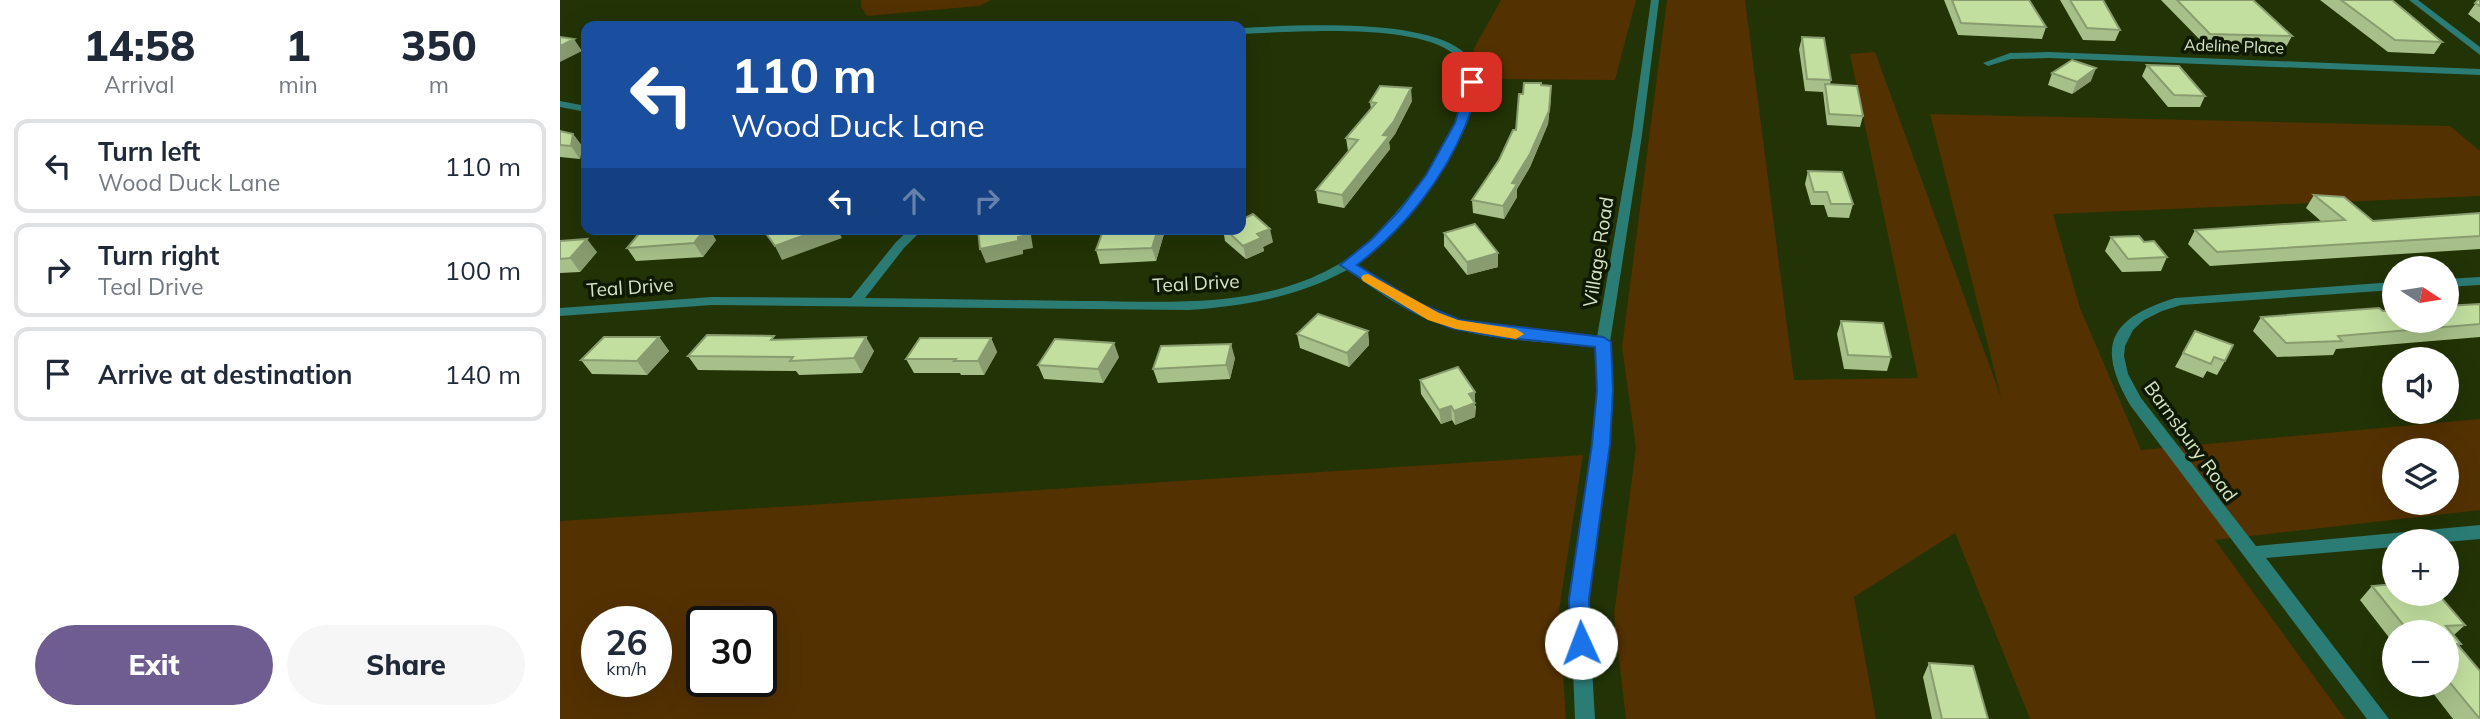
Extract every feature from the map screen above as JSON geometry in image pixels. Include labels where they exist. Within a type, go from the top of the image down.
[{"type":"street","name":"Village Road","points":[[1585,719],[1579,599],[1601,444],[1605,390],[1603,342],[1637,135],[1655,0]]},
{"type":"street","points":[[2413,0],[2480,52]]},
{"type":"street","name":"Teal Drive","points":[[560,312],[712,301],[1217,304],[1283,291],[1347,265],[1376,243],[1404,214],[1446,155],[1468,102],[1472,82],[1468,64],[1454,50],[1411,35],[1318,29],[1246,31]]},
{"type":"street","name":"Adeline Place","points":[[1988,63],[2010,56],[2049,55],[2480,72]]},
{"type":"street","points":[[560,104],[581,108]]},
{"type":"street","points":[[855,302],[911,235]]},
{"type":"street","points":[[1347,265],[1415,307],[1456,324],[1499,332],[1603,342]]},
{"type":"street","points":[[2459,282],[2480,281]]},
{"type":"street","name":"Barnsbury Road","points":[[2379,719],[2135,401],[2121,374],[2117,356],[2118,346],[2127,328],[2139,317],[2180,301],[2382,287]]},
{"type":"street","points":[[2251,553],[2480,532]]},
{"type":"shaded area","points":[[861,0],[991,0],[979,6],[867,16],[861,7]]},
{"type":"shaded area","points":[[1501,0],[1636,0],[1615,80],[1486,79],[1473,50]]},
{"type":"shaded area","points":[[1667,0],[1745,0],[1794,380],[1918,378],[1850,54],[1875,52],[2001,397],[1930,114],[2450,126],[2480,151],[2480,196],[2053,214],[2080,308],[2141,450],[2425,424],[2459,424],[2459,421],[2480,419],[2480,510],[2459,512],[2459,438],[2382,438],[2382,515],[2436,515],[2215,540],[2345,719],[2030,719],[1955,533],[1854,597],[1876,719],[1626,719],[1614,615],[1636,448],[1622,347]]},
{"type":"shaded area","points":[[1583,455],[1559,611],[1566,719],[560,719],[560,521]]},
{"type":"building","points":[[1952,0],[2029,0],[2046,27],[1961,23]]},
{"type":"building","points":[[2070,0],[2103,0],[2120,30],[2087,28]]},
{"type":"building","points":[[2177,0],[2253,0],[2292,36],[2210,34]]},
{"type":"building","points":[[2341,0],[2392,0],[2442,42],[2395,40]]},
{"type":"building","points":[[560,37],[574,39],[560,46]]},
{"type":"building","points":[[1802,37],[1824,38],[1831,80],[1807,79]]},
{"type":"building","points":[[2072,60],[2096,68],[2077,82],[2052,73]]},
{"type":"building","points":[[2147,65],[2179,66],[2205,96],[2174,95]]},
{"type":"building","points":[[1524,83],[1551,86],[1549,111],[1530,154],[1512,183],[1517,184],[1503,206],[1472,200],[1499,160],[1513,130],[1516,130],[1519,94],[1523,94]]},
{"type":"building","points":[[1825,84],[1857,86],[1863,116],[1829,114]]},
{"type":"building","points":[[1380,86],[1411,88],[1394,121],[1383,135],[1389,136],[1342,195],[1316,190],[1358,140],[1346,138],[1376,103],[1370,102]]},
{"type":"building","points":[[560,131],[573,134],[571,146],[560,145]]},
{"type":"building","points":[[1808,171],[1842,172],[1853,204],[1831,204],[1827,192],[1814,192]]},
{"type":"building","points":[[2314,195],[2344,197],[2373,221],[2480,213],[2480,236],[2217,252],[2195,230],[2345,220]]},
{"type":"building","points":[[1253,214],[1270,229],[1257,234],[1261,238],[1243,246],[1231,235],[1246,235],[1246,218]]},
{"type":"building","points":[[1475,224],[1498,253],[1467,262],[1444,233]]},
{"type":"building","points":[[638,235],[700,235],[694,243],[627,248]]},
{"type":"building","points":[[767,235],[805,235],[775,246]]},
{"type":"building","points":[[979,235],[1028,235],[1018,237],[1018,241],[980,249]]},
{"type":"building","points":[[1102,235],[1156,235],[1152,248],[1096,250]]},
{"type":"building","points":[[2139,236],[2144,242],[2154,241],[2167,257],[2128,259],[2111,237]]},
{"type":"building","points":[[587,239],[570,258],[560,259],[560,241]]},
{"type":"building","points":[[2480,304],[2480,324],[2459,326],[2459,305]]},
{"type":"building","points":[[2379,308],[2382,310],[2382,332],[2338,336],[2342,341],[2286,343],[2261,317]]},
{"type":"building","points":[[1318,314],[1368,331],[1347,353],[1297,334]]},
{"type":"building","points":[[1841,321],[1883,323],[1891,357],[1848,355]]},
{"type":"building","points":[[2195,331],[2233,345],[2225,361],[2214,357],[2211,364],[2183,353]]},
{"type":"building","points":[[707,335],[774,336],[771,340],[866,337],[854,358],[790,361],[793,357],[688,356]]},
{"type":"building","points":[[604,337],[659,337],[637,361],[581,360]]},
{"type":"building","points":[[920,338],[991,338],[978,361],[906,359]]},
{"type":"building","points":[[1055,339],[1114,343],[1098,369],[1038,365]]},
{"type":"building","points":[[1231,344],[1226,365],[1153,369],[1161,346]]},
{"type":"building","points":[[1458,367],[1475,392],[1469,394],[1475,403],[1454,411],[1451,406],[1439,410],[1420,380]]},
{"type":"building","points":[[2382,585],[2382,598],[2372,586]]},
{"type":"building","points":[[2388,606],[2449,606],[2465,625],[2459,625],[2459,620],[2399,620]]},
{"type":"building","points":[[2459,646],[2480,671],[2480,719],[2459,694]]},
{"type":"building","points":[[1929,663],[1973,666],[1988,719],[1942,719]]},
{"type":"slow traffic","points":[[1368,278],[1434,317],[1456,324],[1516,334]]},
{"type":"route","points":[[1472,82],[1461,123],[1446,155],[1432,176],[1404,214],[1364,254],[1347,265],[1415,307],[1456,324],[1499,332],[1603,342],[1605,390],[1601,444],[1579,599],[1581,643]]}]
